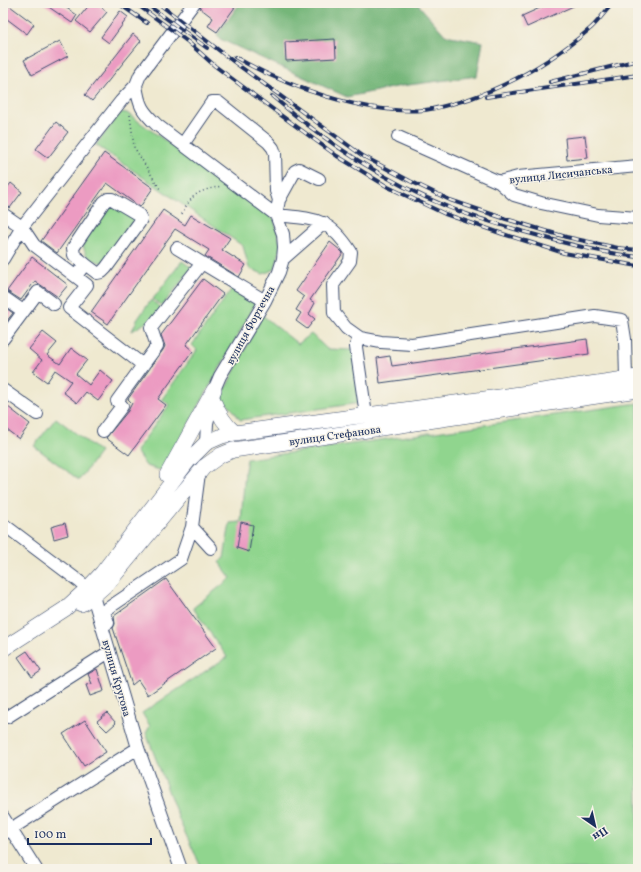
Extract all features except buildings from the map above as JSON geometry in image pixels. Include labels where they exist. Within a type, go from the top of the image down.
[{"type":"main road","name":"вулиця Стефанова","points":[[206,443],[222,436],[236,433],[632,378]]},
{"type":"main road","name":"вулиця Стефанова","points":[[91,592],[109,582],[199,473],[210,462],[233,450],[638,390]]},
{"type":"main road","points":[[213,395],[221,417],[228,427],[236,433]]},
{"type":"main road","points":[[154,505],[170,468],[213,395]]},
{"type":"main road","points":[[206,443],[210,462]]},
{"type":"main road","points":[[3,649],[65,609],[84,602],[102,573],[154,505],[188,461],[206,443]]},
{"type":"street","points":[[3,259],[22,227],[121,101],[136,85],[140,75],[194,3]]},
{"type":"street","points":[[136,85],[140,107],[146,115],[157,125],[276,215],[311,218],[324,223],[342,238],[351,252],[350,261],[333,285],[334,313],[346,328],[360,338],[381,342],[412,344],[595,316],[622,320],[632,378]]},
{"type":"street","points":[[183,144],[208,106],[212,102],[218,102],[268,142],[272,148],[275,154],[276,191],[279,200]]},
{"type":"street","name":"вулиця Лисичанська","points":[[398,137],[499,182],[518,176],[638,166]]},
{"type":"street","points":[[276,215],[279,200],[295,171],[299,169],[319,179]]},
{"type":"street","points":[[499,182],[514,195],[541,203],[598,215],[638,218]]},
{"type":"street","points":[[108,199],[112,199],[139,215],[141,219],[139,223],[102,272],[97,273],[85,264],[74,255],[73,248],[104,202],[108,199]]},
{"type":"street","points":[[3,214],[22,227],[34,245],[87,285],[69,308],[143,365]]},
{"type":"street","name":"вулиця Фортечна","points":[[206,443],[207,423],[213,395],[220,376],[265,301],[279,272],[283,259],[283,234],[276,215]]},
{"type":"street","points":[[283,259],[324,223]]},
{"type":"street","points":[[177,248],[265,301]]},
{"type":"street","points":[[103,431],[122,406],[117,401],[157,346],[151,328],[202,263]]},
{"type":"street","points":[[76,276],[85,264]]},
{"type":"street","points":[[3,339],[38,292],[54,304]]},
{"type":"street","points":[[3,297],[23,311]]},
{"type":"street","points":[[360,338],[356,347],[366,415]]},
{"type":"street","points":[[3,390],[37,414]]},
{"type":"street","points":[[122,696],[127,684],[104,611],[181,559],[192,528],[199,473]]},
{"type":"street","points":[[3,524],[91,592]]},
{"type":"street","points":[[192,528],[211,548]]},
{"type":"street","name":"вулиця Кругова","points":[[91,592],[138,748],[181,869]]},
{"type":"street","points":[[8,717],[109,652]]},
{"type":"street","points":[[7,831],[138,748]]},
{"type":"street","points":[[3,817],[7,831],[36,869]]},
{"type":"path","points":[[130,115],[134,147],[160,189]]},
{"type":"path","points":[[182,214],[189,200],[203,190],[236,184]]},
{"type":"green space","points":[[240,3],[252,7],[256,3],[417,3],[445,35],[483,42],[477,76],[401,86],[347,97],[220,39],[217,35]]},
{"type":"green space","points":[[121,112],[127,113],[274,219],[281,246],[275,269],[263,274],[249,268],[243,246],[96,145]]},
{"type":"green space","points":[[115,205],[136,218],[103,263],[88,257],[83,243],[107,206]]},
{"type":"green space","points":[[182,261],[192,268],[162,306],[153,299]]},
{"type":"green space","points":[[233,287],[257,301],[165,467],[160,470],[146,466],[136,451],[169,405],[162,399],[197,350],[192,345]]},
{"type":"green space","points":[[151,300],[165,311],[132,331],[137,320]]},
{"type":"green space","points":[[262,315],[298,344],[311,334],[327,349],[354,350],[360,403],[240,420],[234,411],[221,398]]},
{"type":"green space","points":[[638,403],[638,869],[202,869],[180,822],[146,733],[150,726],[142,713],[227,657],[193,608],[231,578],[219,562],[224,558],[230,523],[241,522],[247,459]]},
{"type":"green space","points":[[56,418],[100,452],[79,480],[34,446]]},
{"type":"railway","points":[[118,3],[147,23]]},
{"type":"railway","points":[[135,3],[188,42],[215,66],[282,116],[337,156],[388,187],[445,214],[503,234],[564,253],[638,266]]},
{"type":"railway","points":[[145,3],[207,48]]},
{"type":"railway","points":[[158,3],[234,62],[363,156],[410,181],[450,200],[506,219],[566,237],[618,248],[638,250]]},
{"type":"railway","points":[[235,57],[278,79],[327,97],[377,108],[425,110],[442,107],[469,99],[518,78],[563,50],[591,28],[613,3]]},
{"type":"railway","points":[[550,82],[638,60]]},
{"type":"railway","points":[[486,97],[638,75]]},
{"type":"railway","points":[[272,96],[312,129],[356,159],[424,197],[469,215],[532,234],[585,248],[638,257]]}]
